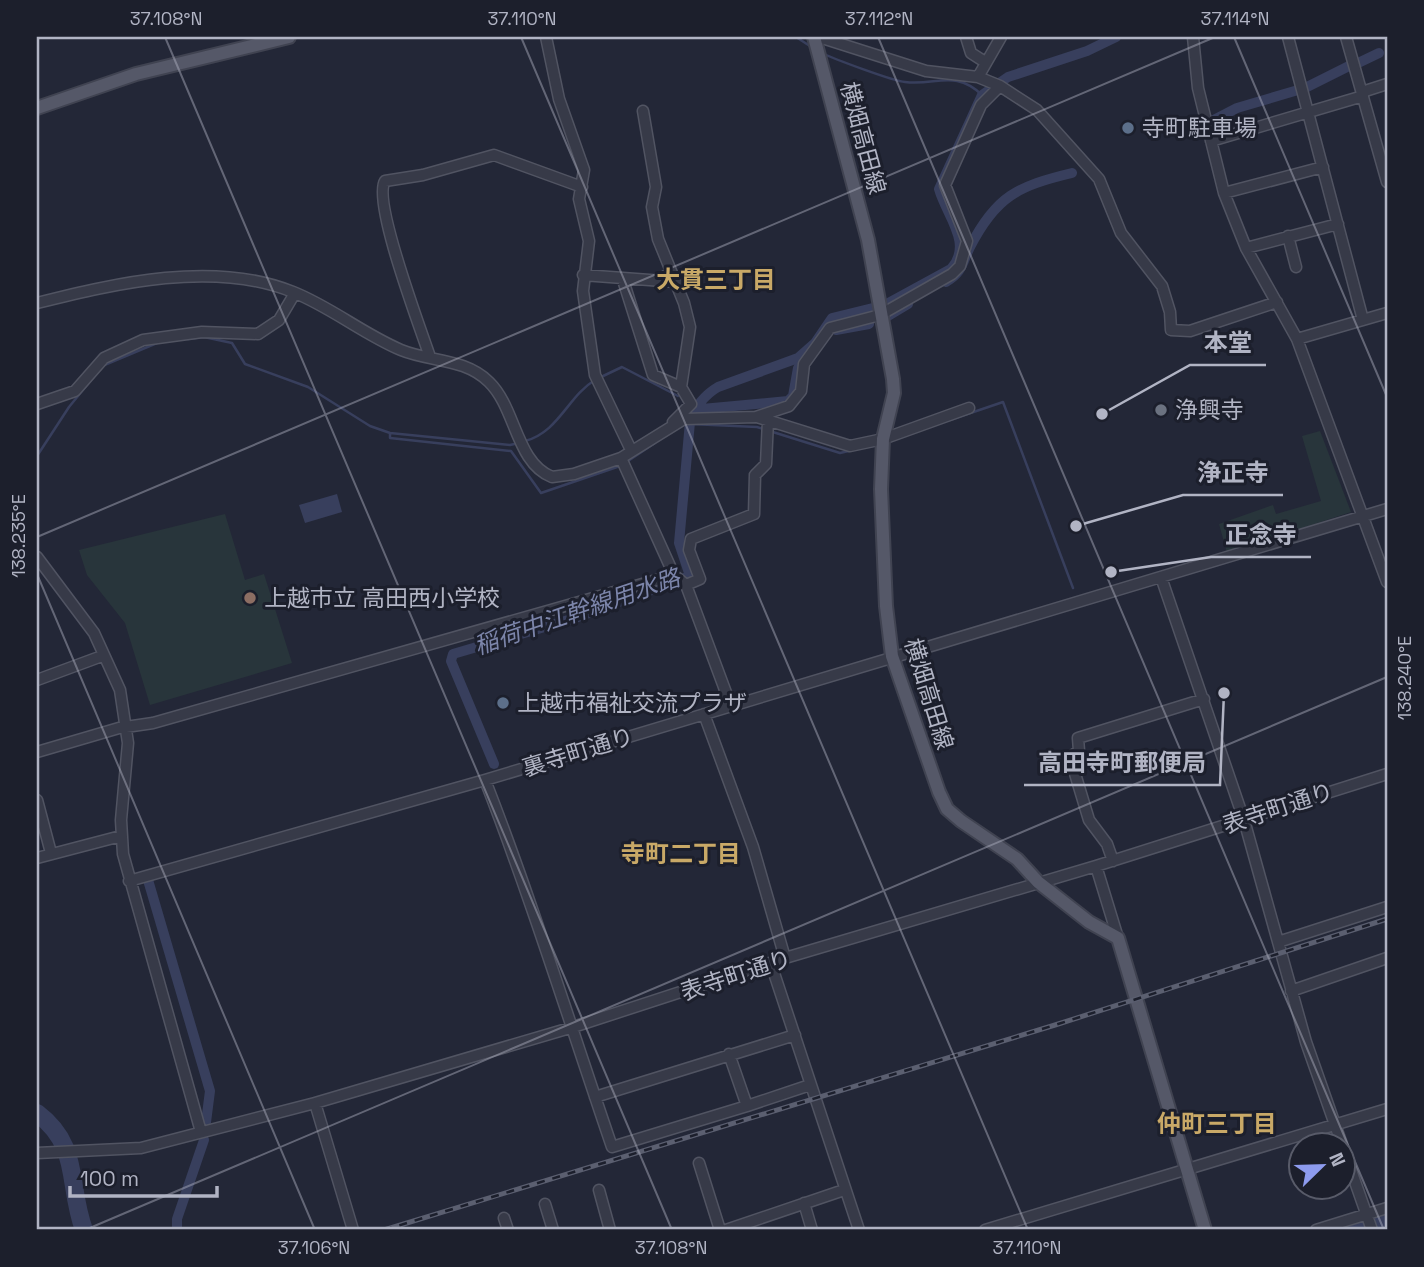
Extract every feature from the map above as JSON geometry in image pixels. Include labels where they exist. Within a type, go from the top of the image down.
[{"type":"main road","points":[[37,108],[135,74],[289,37]]},
{"type":"main road","name":"横畑高田線","points":[[814,37],[868,240],[894,393],[883,439],[881,502],[892,656],[947,809],[1017,859],[1038,882],[1089,922],[1118,938]]},
{"type":"main road","points":[[1118,938],[1205,1230]]},
{"type":"street","points":[[546,37],[559,99],[581,154],[582,187],[579,199],[589,241],[583,275],[595,375],[631,450]]},
{"type":"street","points":[[819,37],[926,71],[978,77],[1000,86],[1049,120],[1099,179],[1121,233],[1162,286],[1170,312],[1171,330],[1190,331],[1277,302]]},
{"type":"street","points":[[966,37],[971,53],[985,62]]},
{"type":"street","points":[[978,77],[1001,37]]},
{"type":"street","points":[[1193,37],[1198,88],[1224,193],[1246,248],[1297,339],[1387,582]]},
{"type":"street","points":[[1287,37],[1363,320]]},
{"type":"street","points":[[1346,37],[1362,94],[1382,144],[1387,182]]},
{"type":"street","points":[[1211,141],[1387,84]]},
{"type":"street","points":[[37,303],[99,288],[187,278],[247,279],[295,293],[365,333],[404,351],[462,365],[489,381],[507,406],[530,459],[544,474],[560,477],[621,458],[684,419],[756,416],[778,412],[797,400],[801,391],[804,364],[830,328],[880,315],[952,274],[960,266],[967,241],[945,185],[981,105],[1000,86]]},
{"type":"street","points":[[643,111],[656,187],[652,206],[658,239],[676,282],[690,327],[681,387]]},
{"type":"street","points":[[429,357],[386,221],[380,193],[385,181],[494,155],[582,187]]},
{"type":"street","points":[[1224,193],[1323,167]]},
{"type":"street","points":[[1246,248],[1338,224]]},
{"type":"street","points":[[1288,236],[1296,267]]},
{"type":"street","points":[[583,275],[676,282]]},
{"type":"street","points":[[623,280],[653,375],[681,387],[691,404],[705,418]]},
{"type":"street","points":[[37,404],[75,391],[103,358],[143,340],[191,332],[258,334],[279,320],[295,293]]},
{"type":"street","points":[[1297,339],[1387,313]]},
{"type":"street","points":[[668,427],[691,404]]},
{"type":"street","points":[[756,416],[850,446],[883,439],[969,408]]},
{"type":"street","points":[[686,585],[700,579],[689,550],[691,539],[754,514],[755,475],[766,464],[768,420]]},
{"type":"street","points":[[621,458],[674,575],[686,585],[732,706]]},
{"type":"street","name":"裏寺町通り","points":[[129,881],[485,780],[1387,509]]},
{"type":"street","points":[[37,557],[94,633],[103,656],[116,677],[127,728],[121,836],[129,881],[201,1132]]},
{"type":"street","points":[[37,752],[674,575]]},
{"type":"street","points":[[1161,577],[1244,820],[1306,1042],[1337,1123],[1372,1230]]},
{"type":"street","points":[[37,680],[103,656]]},
{"type":"street","points":[[1113,861],[1107,844],[1089,820],[1070,757],[1079,751],[1078,738],[1204,699]]},
{"type":"street","points":[[704,714],[753,847],[785,958]]},
{"type":"street","name":"表寺町通り","points":[[39,1149],[79,1152],[141,1148],[314,1103],[570,1028],[785,958],[1113,861],[1387,774]]},
{"type":"street","points":[[485,780],[551,958],[570,1028],[612,1147],[810,1085]]},
{"type":"street","points":[[37,800],[51,853]]},
{"type":"street","points":[[37,858],[121,836]]},
{"type":"street","points":[[1096,866],[1118,938]]},
{"type":"street","points":[[1278,942],[1387,907]]},
{"type":"street","points":[[1291,991],[1387,958]]},
{"type":"street","points":[[771,964],[859,1230]]},
{"type":"street","points":[[595,1097],[795,1035]]},
{"type":"street","points":[[729,1054],[747,1106]]},
{"type":"street","points":[[314,1103],[353,1230]]},
{"type":"street","points":[[985,1230],[1387,1109]]},
{"type":"street","points":[[699,1163],[720,1230]]},
{"type":"street","points":[[599,1190],[610,1230]]},
{"type":"street","points":[[726,1230],[745,1227],[844,1190]]},
{"type":"street","points":[[804,1203],[812,1230]]},
{"type":"street","points":[[545,1205],[553,1230]]},
{"type":"street","points":[[1316,1230],[1387,1208]]},
{"type":"street","points":[[504,1218],[508,1230]]},
{"type":"shaded area","points":[[1320,431],[1351,512],[1227,553],[1219,524],[1273,505],[1276,514],[1321,501],[1302,436]]},
{"type":"shaded area","points":[[225,514],[245,580],[264,574],[292,663],[150,705],[125,623],[87,575],[79,550]]},
{"type":"water","points":[[337,494],[342,512],[305,523],[299,505]]},
{"type":"waterway","points":[[796,37],[813,48]]},
{"type":"waterway","name":"稲荷中江幹線用水路","points":[[494,764],[451,661],[453,654],[575,618],[690,576],[679,543],[690,422],[701,402],[718,387],[798,358],[815,343],[832,318],[885,305],[951,269],[960,250],[959,240],[939,189],[982,95],[1008,77],[1087,51],[1116,37]]},
{"type":"waterway","points":[[822,53],[898,81],[954,81],[972,87],[982,95]]},
{"type":"waterway","points":[[1356,64],[1379,53]]},
{"type":"waterway","points":[[1305,88],[1351,65]]},
{"type":"waterway","points":[[1210,122],[1237,108],[1298,90]]},
{"type":"waterway","points":[[946,282],[959,271],[980,230],[999,205],[1023,189],[1072,173]]},
{"type":"waterway","points":[[883,319],[908,304]]},
{"type":"waterway","points":[[836,330],[869,324]]},
{"type":"waterway","points":[[188,339],[204,337],[232,343],[245,364],[308,387],[370,426],[390,433],[390,438],[511,451],[541,493],[620,466]]},
{"type":"waterway","points":[[102,366],[157,343]]},
{"type":"waterway","points":[[601,377],[622,367],[678,396]]},
{"type":"waterway","points":[[702,409],[788,401],[793,396],[798,368]]},
{"type":"waterway","points":[[37,456],[69,407],[96,374]]},
{"type":"waterway","points":[[525,441],[546,430],[577,395],[595,380]]},
{"type":"waterway","points":[[950,420],[1003,402],[1073,588]]},
{"type":"waterway","name":"稲荷中江幹線用水路","points":[[695,405],[702,409]]},
{"type":"waterway","points":[[690,424],[757,427],[840,453],[870,446]]},
{"type":"waterway","points":[[390,433],[510,445],[519,443]]},
{"type":"waterway","points":[[625,463],[655,443]]},
{"type":"waterway","name":"稲荷中江幹線用水路","points":[[148,880],[210,1091],[206,1122]]},
{"type":"waterway","points":[[37,1113],[51,1126],[67,1152],[84,1230]]},
{"type":"waterway","name":"稲荷中江幹線用水路","points":[[177,1230],[177,1219],[204,1140]]},
{"type":"waterway","points":[[1353,1230],[1387,1220]]},
{"type":"railway","points":[[384,1230],[1055,1025],[1387,919]]},
{"type":"place","name":"寺町駐車場","points":[[1128,128]]},
{"type":"place","name":"浄興寺","points":[[1161,410]]},
{"type":"place","name":"本堂","points":[[1102,414]]},
{"type":"place","name":"浄正寺","points":[[1076,526]]},
{"type":"place","name":"正念寺","points":[[1111,572]]},
{"type":"place","name":"上越市立 高田西小学校","points":[[250,598]]},
{"type":"place","name":"高田寺町郵便局","points":[[1224,693]]},
{"type":"place","name":"上越市福祉交流プラザ","points":[[503,703]]},
{"type":"district","name":"大貫三丁目","points":[[716,280]]},
{"type":"district","name":"寺町二丁目","points":[[681,854]]},
{"type":"district","name":"仲町三丁目","points":[[1217,1124]]}]
